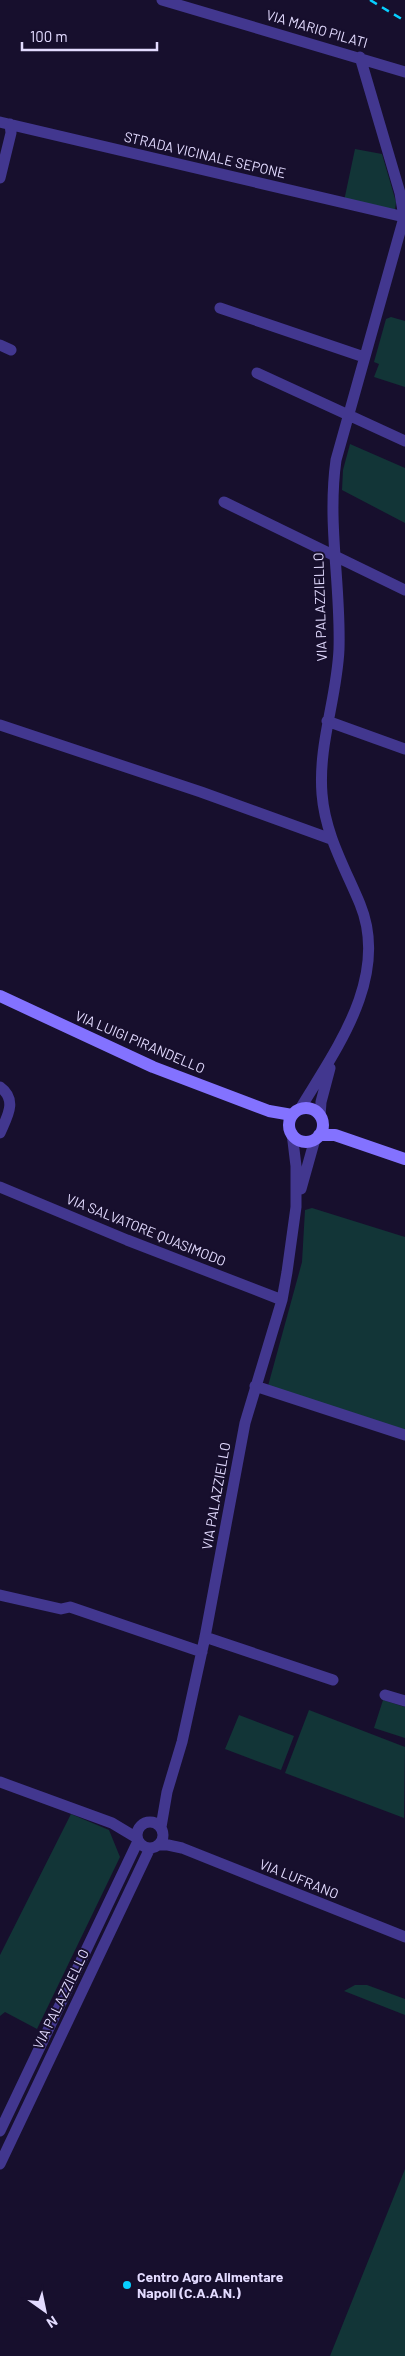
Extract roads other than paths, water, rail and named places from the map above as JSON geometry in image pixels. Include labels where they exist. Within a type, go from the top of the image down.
[{"type":"street","name":"VIA MARIO PILATI","points":[[162,0],[360,57],[405,72]]},
{"type":"street","points":[[360,57],[397,184],[404,216]]},
{"type":"street","points":[[0,178],[11,133],[5,123]]},
{"type":"street","name":"STRADA VICINALE SEPONE","points":[[5,123],[404,216]]},
{"type":"street","name":"VIA PALAZZIELLO","points":[[296,1207],[293,1121],[335,1052],[362,996],[368,962],[369,932],[361,907],[331,839],[322,792],[322,755],[337,675],[339,649],[332,504],[333,480],[336,460],[404,216]]},
{"type":"street","points":[[220,308],[364,357]]},
{"type":"street","points":[[0,345],[11,350]]},
{"type":"street","points":[[257,374],[405,440]]},
{"type":"street","points":[[224,502],[405,590]]},
{"type":"street","points":[[327,722],[405,749]]},
{"type":"street","points":[[0,725],[201,792],[331,839]]},
{"type":"street","name":"VIA LUIGI PIRANDELLO","points":[[0,996],[153,1067],[293,1121]]},
{"type":"street","name":"VIA PALAZZIELLO","points":[[321,1119],[321,1102],[335,1052]]},
{"type":"street","points":[[0,1087],[8,1094],[11,1101],[0,1133]]},
{"type":"street","points":[[335,1135],[309,1108],[293,1121],[299,1140],[310,1141],[317,1137],[335,1135],[405,1159]]},
{"type":"street","points":[[317,1137],[321,1119]]},
{"type":"street","name":"VIA PALAZZIELLO","points":[[162,1831],[167,1792],[182,1742],[202,1652],[245,1423],[282,1300],[296,1207],[317,1137]]},
{"type":"street","name":"VIA SALVATORE QUASIMODO","points":[[0,1187],[127,1240],[282,1300]]},
{"type":"street","points":[[255,1386],[405,1435]]},
{"type":"street","points":[[0,1595],[61,1609],[70,1607],[202,1652]]},
{"type":"street","points":[[205,1637],[333,1680]]},
{"type":"street","points":[[385,1694],[405,1700]]},
{"type":"street","points":[[0,1782],[112,1823],[138,1840],[143,1846],[168,1845],[182,1848]]},
{"type":"street","name":"VIA PALAZZIELLO","points":[[142,1825],[167,1792]]},
{"type":"street","points":[[112,1823],[142,1825],[154,1822],[182,1848]]},
{"type":"street","points":[[138,1840],[142,1825]]},
{"type":"street","points":[[154,1847],[162,1831]]},
{"type":"street","name":"VIA PALAZZIELLO","points":[[0,2131],[138,1840]]},
{"type":"street","name":"VIA PALAZZIELLO","points":[[0,2164],[154,1847]]},
{"type":"street","name":"VIA LUFRANO","points":[[182,1848],[405,1937]]},
{"type":"railway","points":[[370,0],[405,21]]},
{"type":"place","name":"Centro Agro Alimentare Napoli (C.A.A.N.)","points":[[127,2285]]}]
